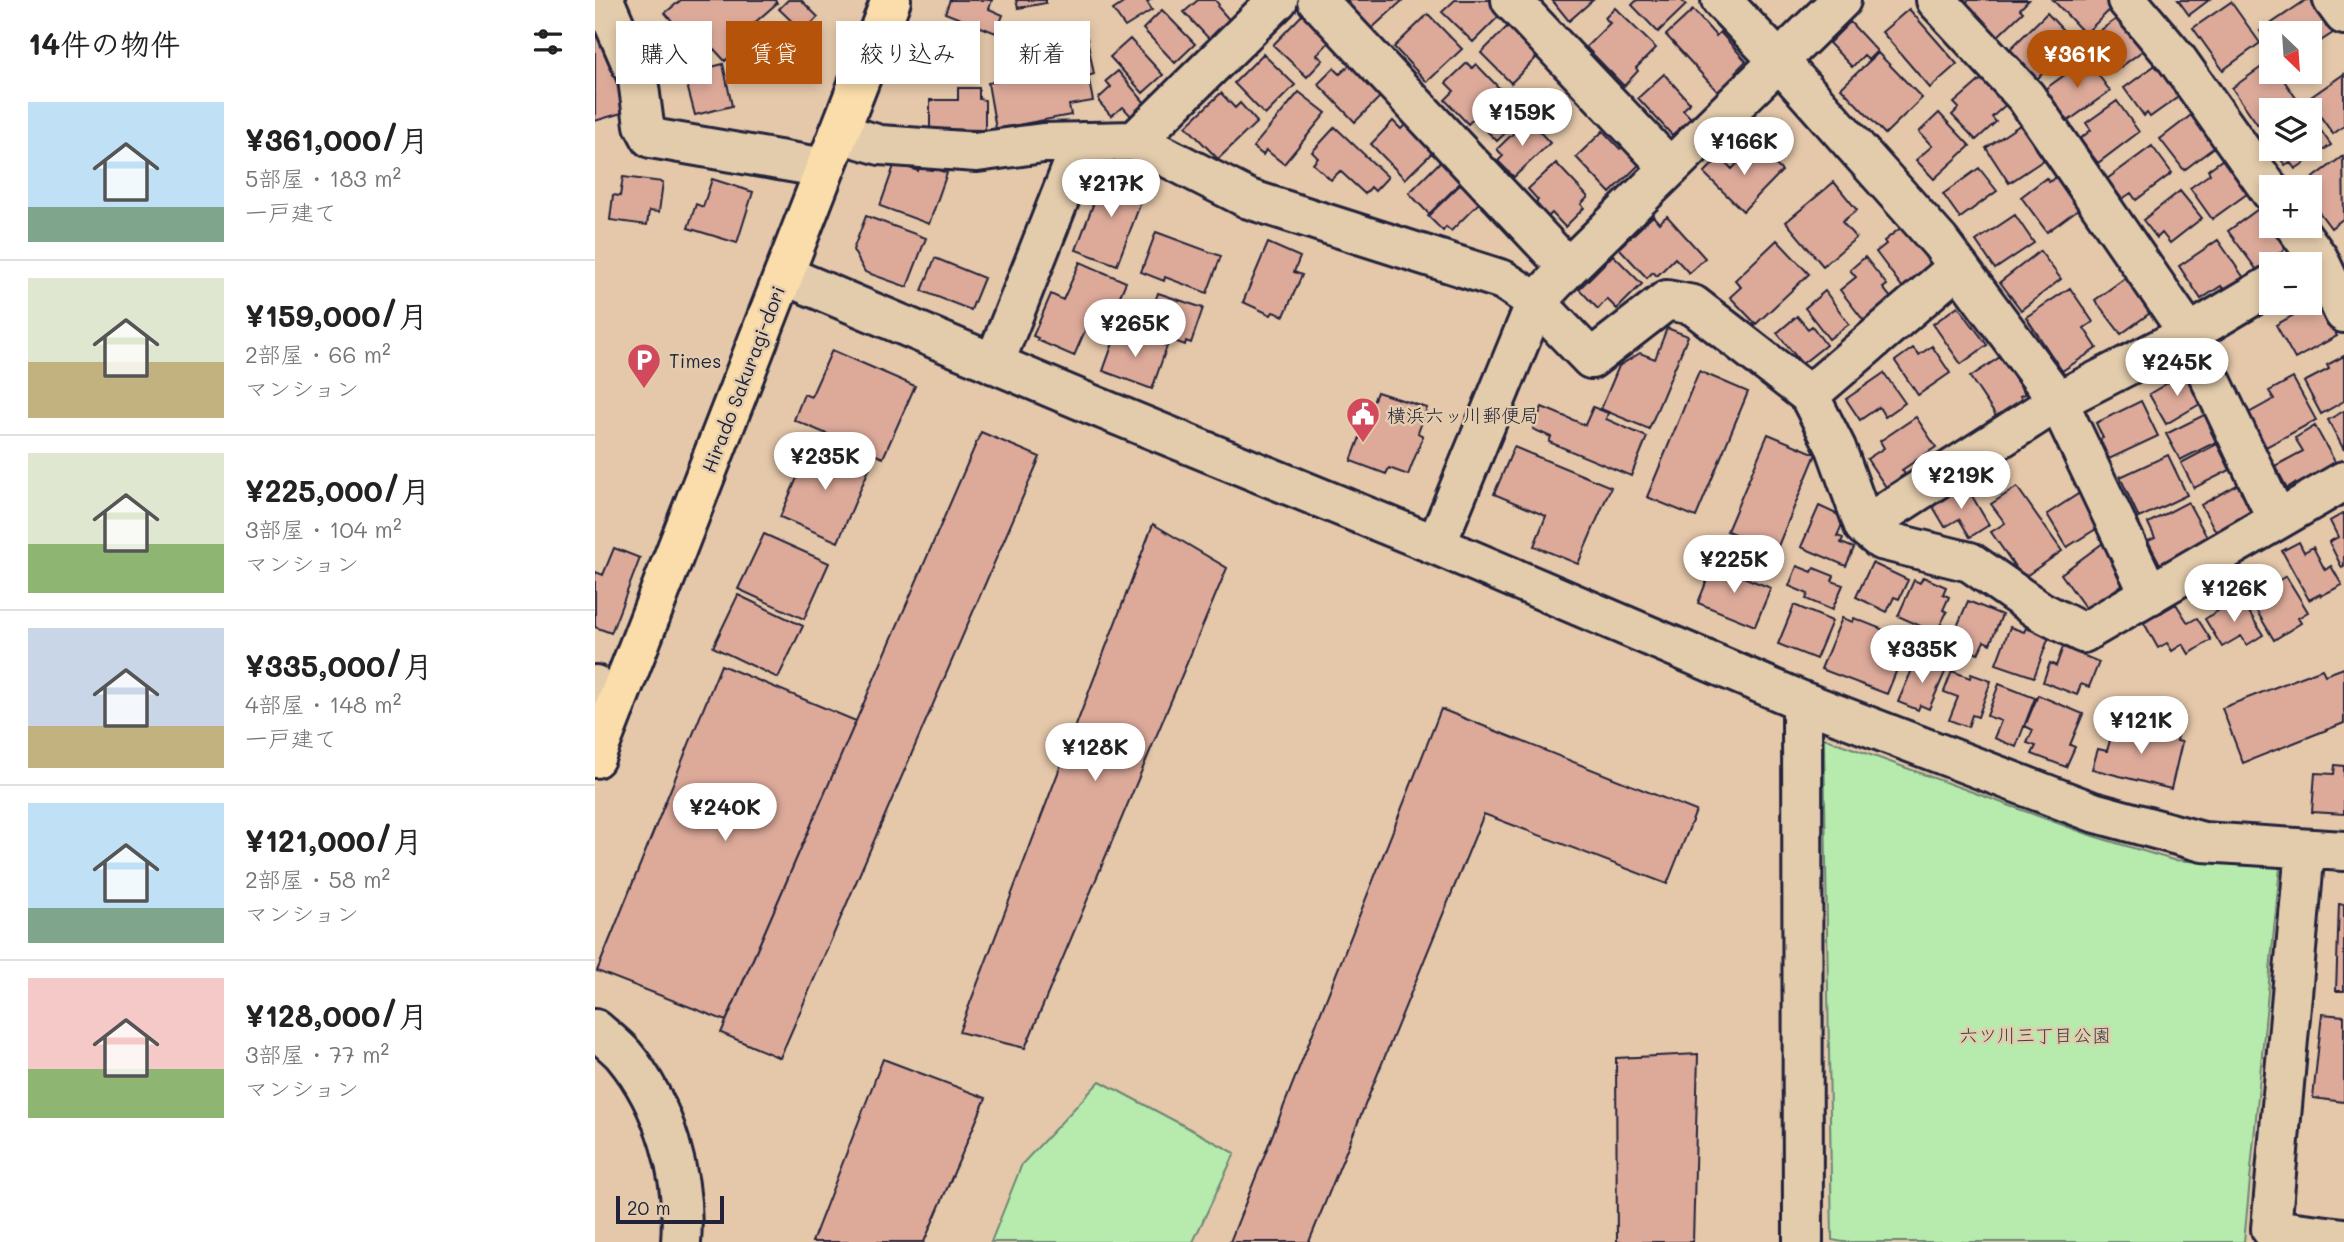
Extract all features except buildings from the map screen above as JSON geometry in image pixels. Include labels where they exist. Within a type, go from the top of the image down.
[{"type":"main road","name":"Hirado Sakuragi-dori","points":[[595,758],[606,695],[784,275],[891,0]]},
{"type":"street","points":[[604,0],[638,79],[645,125],[652,138],[825,168]]},
{"type":"street","points":[[1135,141],[1278,0]]},
{"type":"street","points":[[1317,0],[1568,268]]},
{"type":"street","points":[[1511,0],[1670,168]]},
{"type":"street","points":[[1721,0],[1940,242],[2058,401],[2150,595]]},
{"type":"street","points":[[1436,545],[1537,302],[1568,268],[1842,0]]},
{"type":"street","points":[[1936,0],[2026,97],[2189,334],[2277,519]]},
{"type":"street","points":[[2127,0],[2176,58],[2259,175]]},
{"type":"street","points":[[2333,0],[2344,15]]},
{"type":"street","points":[[839,133],[880,145],[977,152],[1044,144],[1135,141],[1249,199],[1503,280],[1537,302],[1591,359],[1667,300],[1693,305],[1809,395],[1836,448],[1864,526],[1881,540],[1970,562],[2041,611],[2083,633],[2344,481]]},
{"type":"street","points":[[994,364],[1081,142]]},
{"type":"street","points":[[2307,238],[2323,255],[2344,313]]},
{"type":"street","points":[[1809,395],[1958,267]]},
{"type":"street","points":[[784,275],[1436,545],[1802,701],[2093,813],[2203,842],[2344,851]]},
{"type":"street","points":[[1864,526],[2058,401],[2189,334],[2259,292]]},
{"type":"street","points":[[1802,701],[1803,1242]]},
{"type":"street","points":[[2305,849],[2271,1230],[2344,1238]]},
{"type":"street","points":[[595,1029],[622,1053],[644,1084],[663,1125],[678,1173],[681,1242]]},
{"type":"green space","name":"六ツ川三丁目公園","points":[[1824,738],[2093,836],[2173,860],[2280,867],[2244,1242],[1832,1240]]},
{"type":"green space","points":[[1100,1081],[1235,1153],[1193,1242],[991,1242],[1022,1164]]},
{"type":"place","name":"Times","points":[[644,390]]},
{"type":"place","name":"横浜六ッ川郵便局","points":[[1363,444]]}]
